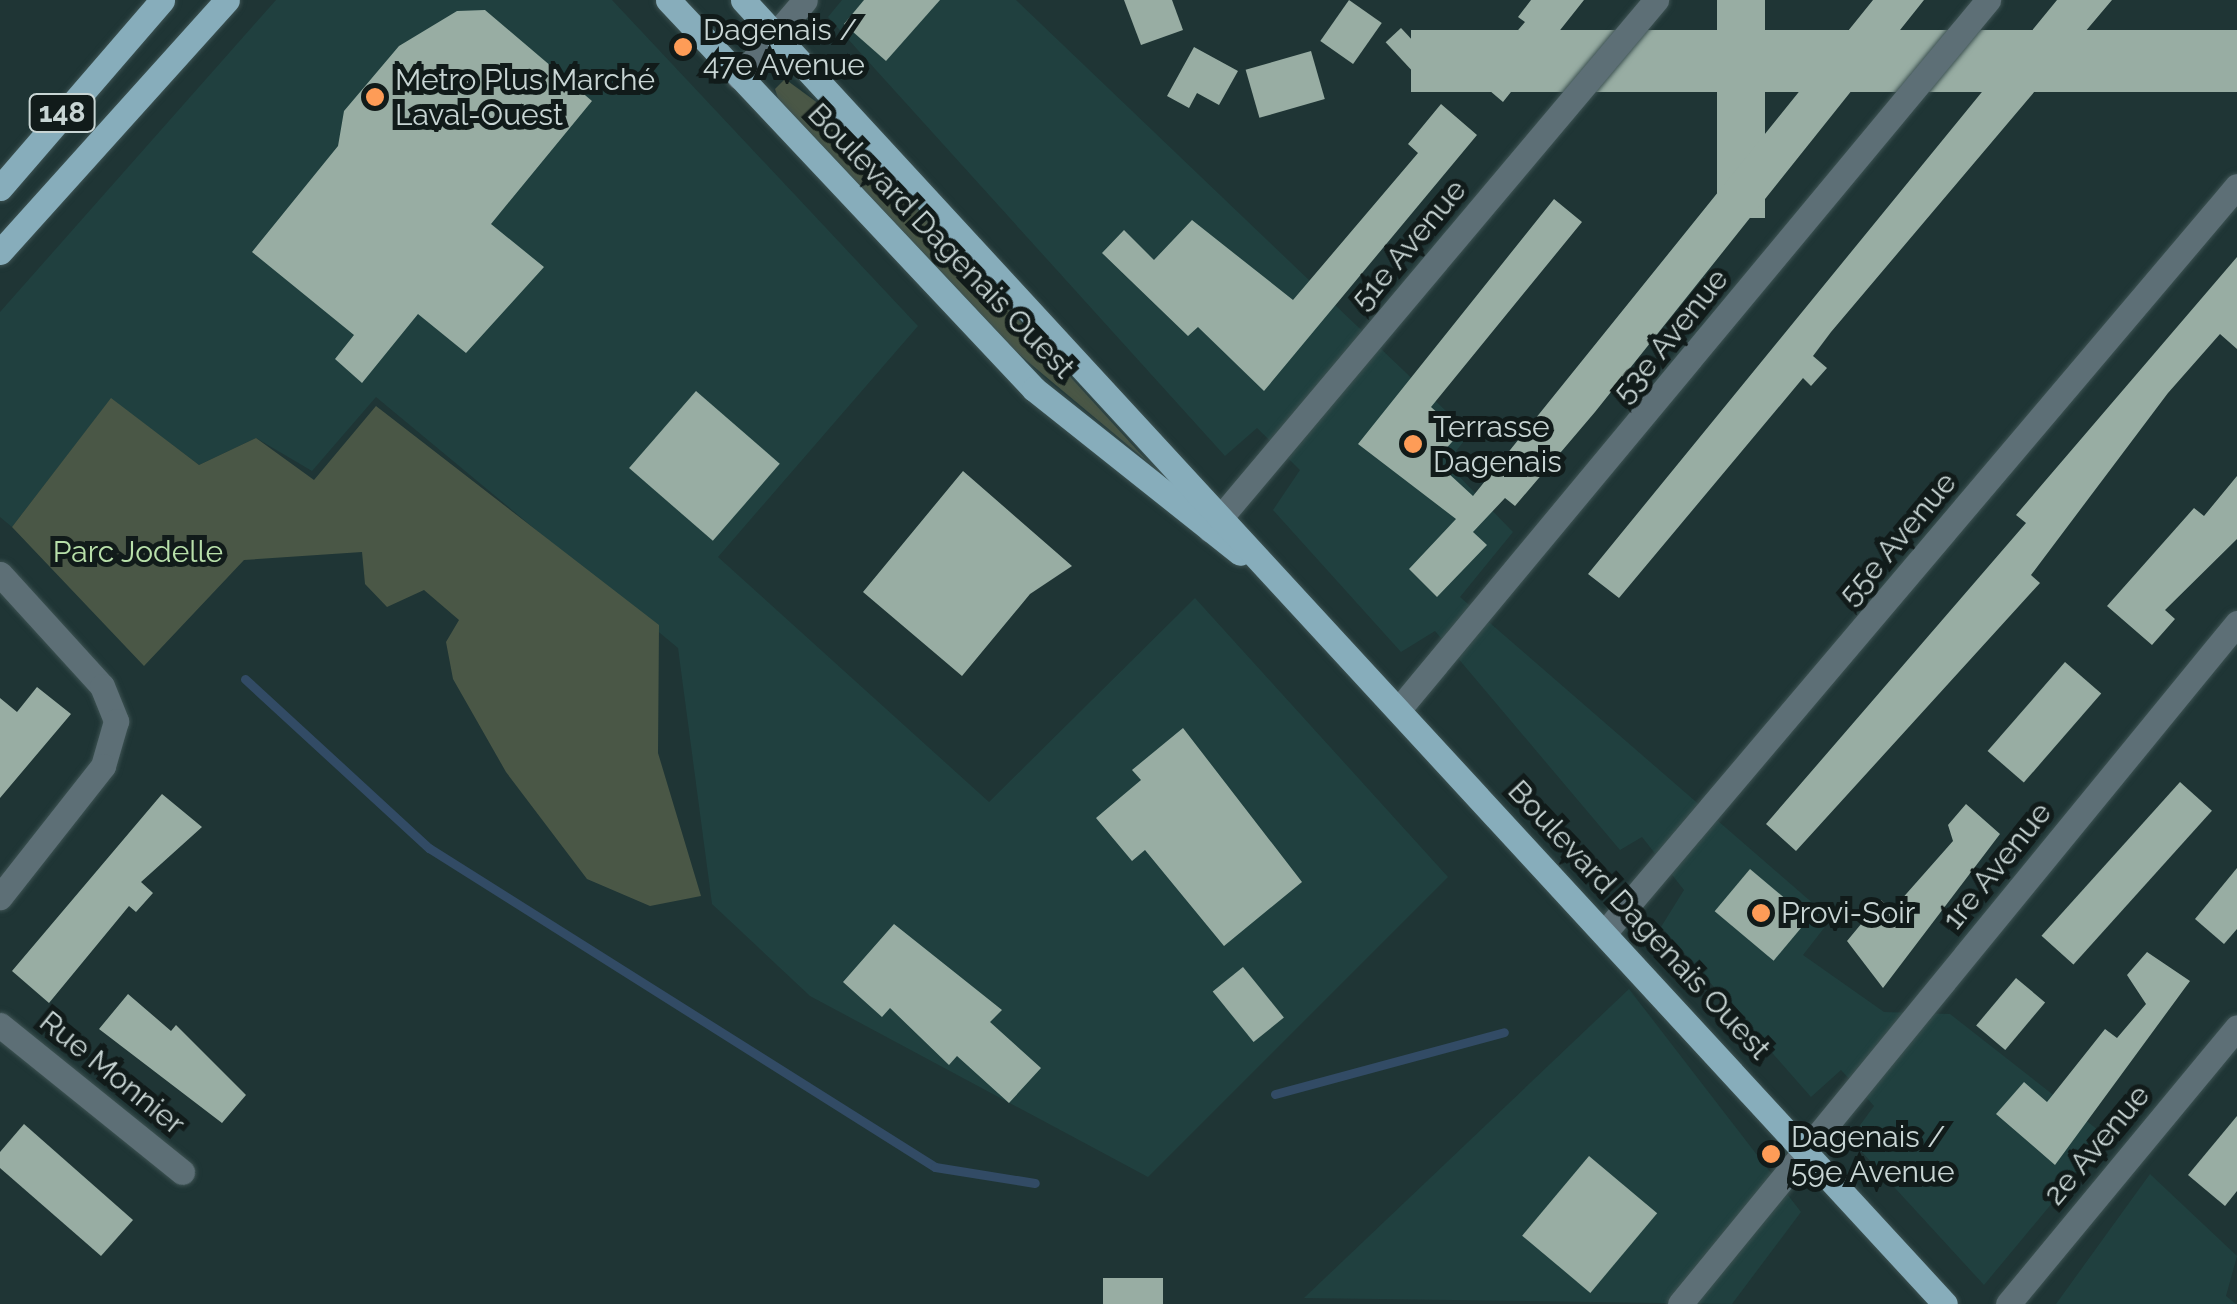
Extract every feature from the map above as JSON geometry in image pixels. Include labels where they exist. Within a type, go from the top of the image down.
[{"type":"main road","name":"148","points":[[0,188],[162,0]]},
{"type":"main road","name":"148","points":[[0,252],[227,0]]},
{"type":"main road","name":"Boulevard Dagenais Ouest","points":[[668,0],[1023,378],[1216,523]]},
{"type":"main road","name":"Boulevard Dagenais Ouest","points":[[743,0],[1216,523],[1399,709],[1945,1304]]},
{"type":"street","points":[[739,78],[805,0]]},
{"type":"street","name":"51e Avenue","points":[[1216,523],[1656,0]]},
{"type":"street","name":"53e Avenue","points":[[1399,709],[1988,0]]},
{"type":"street","name":"55e Avenue","points":[[1606,931],[2237,186]]},
{"type":"street","points":[[0,574],[102,686],[116,721],[103,766],[0,897]]},
{"type":"street","name":"1re Avenue","points":[[1680,1304],[2237,624]]},
{"type":"street","name":"Rue Monnier","points":[[0,1025],[182,1172]]},
{"type":"street","name":"2e Avenue","points":[[2008,1304],[2237,1027]]},
{"type":"shaded area","points":[[276,0],[612,0],[918,326],[718,557],[989,802],[1195,598],[1448,877],[1148,1177],[810,996],[712,904],[678,648],[376,397],[312,471],[256,438],[199,465],[111,399],[12,527],[0,517],[0,312]]},
{"type":"shaded area","points":[[842,0],[1016,0],[1470,434],[1446,463],[1513,532],[1460,597],[1831,919],[1803,955],[1884,1012],[1950,1014],[2107,1137],[1984,1285],[1850,1139],[1874,1106],[1841,1070],[1811,1097],[1661,927],[1684,890],[1642,837],[1620,850],[1435,631],[1401,652],[1273,510],[1300,470],[1257,428],[1225,456],[828,17]]},
{"type":"shaded area","points":[[1629,989],[1801,1212],[1732,1304],[1304,1298]]},
{"type":"shaded area","points":[[2150,1174],[2237,1256],[2226,1296],[2236,1304],[2056,1304]]},
{"type":"green space","points":[[785,79],[826,109],[1148,462],[1009,346],[780,104],[775,89]]},
{"type":"green space","name":"Parc Jodelle","points":[[111,398],[199,465],[256,438],[314,480],[376,406],[659,625],[658,753],[701,896],[650,906],[587,879],[506,772],[453,679],[446,642],[459,620],[424,590],[387,607],[365,584],[362,552],[244,560],[144,666],[12,527]]},
{"type":"building","points":[[864,0],[940,0],[886,61],[844,24]]},
{"type":"building","points":[[1124,0],[1172,0],[1183,30],[1141,45]]},
{"type":"building","points":[[1349,0],[1382,23],[1353,64],[1320,41]]},
{"type":"building","points":[[1531,0],[1584,0],[1503,102],[1476,79],[1525,22],[1518,17]]},
{"type":"building","points":[[1717,0],[1765,0],[1765,218],[1717,218]]},
{"type":"building","points":[[1873,0],[1924,0],[1595,412],[1515,506],[1505,498],[1473,532],[1487,545],[1437,597],[1409,569],[1456,519],[1358,444],[1554,199],[1582,222],[1431,407],[1460,433],[1435,461],[1473,496]]},
{"type":"building","points":[[2057,0],[2112,0],[1831,332],[1813,356],[1827,368],[1811,386],[1803,378],[1619,598],[1588,574]]},
{"type":"building","points":[[485,10],[592,101],[491,224],[544,267],[466,353],[418,314],[362,383],[335,359],[354,335],[252,252],[338,146],[344,111],[399,46],[457,11]]},
{"type":"building","points":[[1401,28],[1426,55],[1411,69],[1386,42]]},
{"type":"building","points":[[1411,30],[2237,30],[2237,92],[1411,92]]},
{"type":"building","points":[[1194,47],[1238,71],[1219,105],[1197,93],[1189,108],[1167,96]]},
{"type":"building","points":[[1311,51],[1325,99],[1259,118],[1246,70]]},
{"type":"building","points":[[1441,104],[1477,135],[1264,391],[1198,327],[1188,336],[1102,253],[1124,230],[1154,260],[1192,220],[1293,300],[1418,153],[1408,144]]},
{"type":"building","points":[[2237,257],[2237,349],[2220,334],[2168,393],[2031,575],[2040,583],[1796,851],[1766,824],[2026,523],[2016,515]]},
{"type":"building","points":[[696,391],[780,464],[713,541],[629,468]]},
{"type":"building","points":[[963,471],[1072,566],[1030,594],[962,676],[863,592]]},
{"type":"building","points":[[2237,476],[2237,539],[2165,610],[2175,619],[2152,645],[2107,606],[2194,508],[2204,516]]},
{"type":"building","points":[[2065,662],[2101,693],[2024,783],[1988,751]]},
{"type":"building","points":[[37,687],[71,714],[0,798],[0,698],[17,712]]},
{"type":"building","points":[[1183,728],[1302,882],[1224,946],[1145,850],[1132,861],[1096,818],[1141,780],[1132,770]]},
{"type":"building","points":[[2180,782],[2212,811],[2073,965],[2041,936]]},
{"type":"building","points":[[162,794],[202,827],[141,882],[153,893],[136,912],[129,906],[49,1003],[12,971]]},
{"type":"building","points":[[1966,804],[2000,834],[1883,988],[1847,941],[1881,900],[1892,910],[1953,841],[1948,825]]},
{"type":"building","points":[[2237,868],[2237,929],[2224,944],[2195,919]]},
{"type":"building","points":[[1750,869],[1809,918],[1774,961],[1715,911]]},
{"type":"building","points":[[894,924],[1002,1010],[990,1022],[1041,1068],[1009,1103],[957,1056],[949,1065],[890,1008],[882,1017],[843,982]]},
{"type":"building","points":[[2147,952],[2190,981],[2055,1165],[1996,1114],[2024,1082],[2047,1102],[2105,1029],[2117,1038],[2146,1004],[2127,975]]},
{"type":"building","points":[[1243,967],[1284,1018],[1254,1042],[1213,992]]},
{"type":"building","points":[[2016,978],[2045,1002],[2005,1050],[1976,1025]]},
{"type":"building","points":[[128,994],[171,1031],[176,1025],[246,1095],[222,1123],[99,1029]]},
{"type":"building","points":[[2237,1116],[2237,1191],[2225,1206],[2188,1175]]},
{"type":"building","points":[[24,1124],[133,1220],[101,1256],[0,1168],[0,1152]]},
{"type":"building","points":[[1589,1156],[1657,1213],[1590,1293],[1522,1236]]},
{"type":"building","points":[[1103,1278],[1163,1278],[1163,1304],[1103,1304]]},
{"type":"waterway","points":[[245,679],[429,848],[935,1167],[1035,1183]]},
{"type":"waterway","points":[[1275,1094],[1504,1032]]},
{"type":"place","name":"Dagenais / 47e Avenue","points":[[683,47]]},
{"type":"place","name":"Metro Plus Marché Laval-Ouest","points":[[375,97]]},
{"type":"place","name":"Terrasse Dagenais","points":[[1413,444]]},
{"type":"place","name":"Provi-Soir","points":[[1761,913]]},
{"type":"place","name":"Dagenais / 59e Avenue","points":[[1771,1154]]}]
